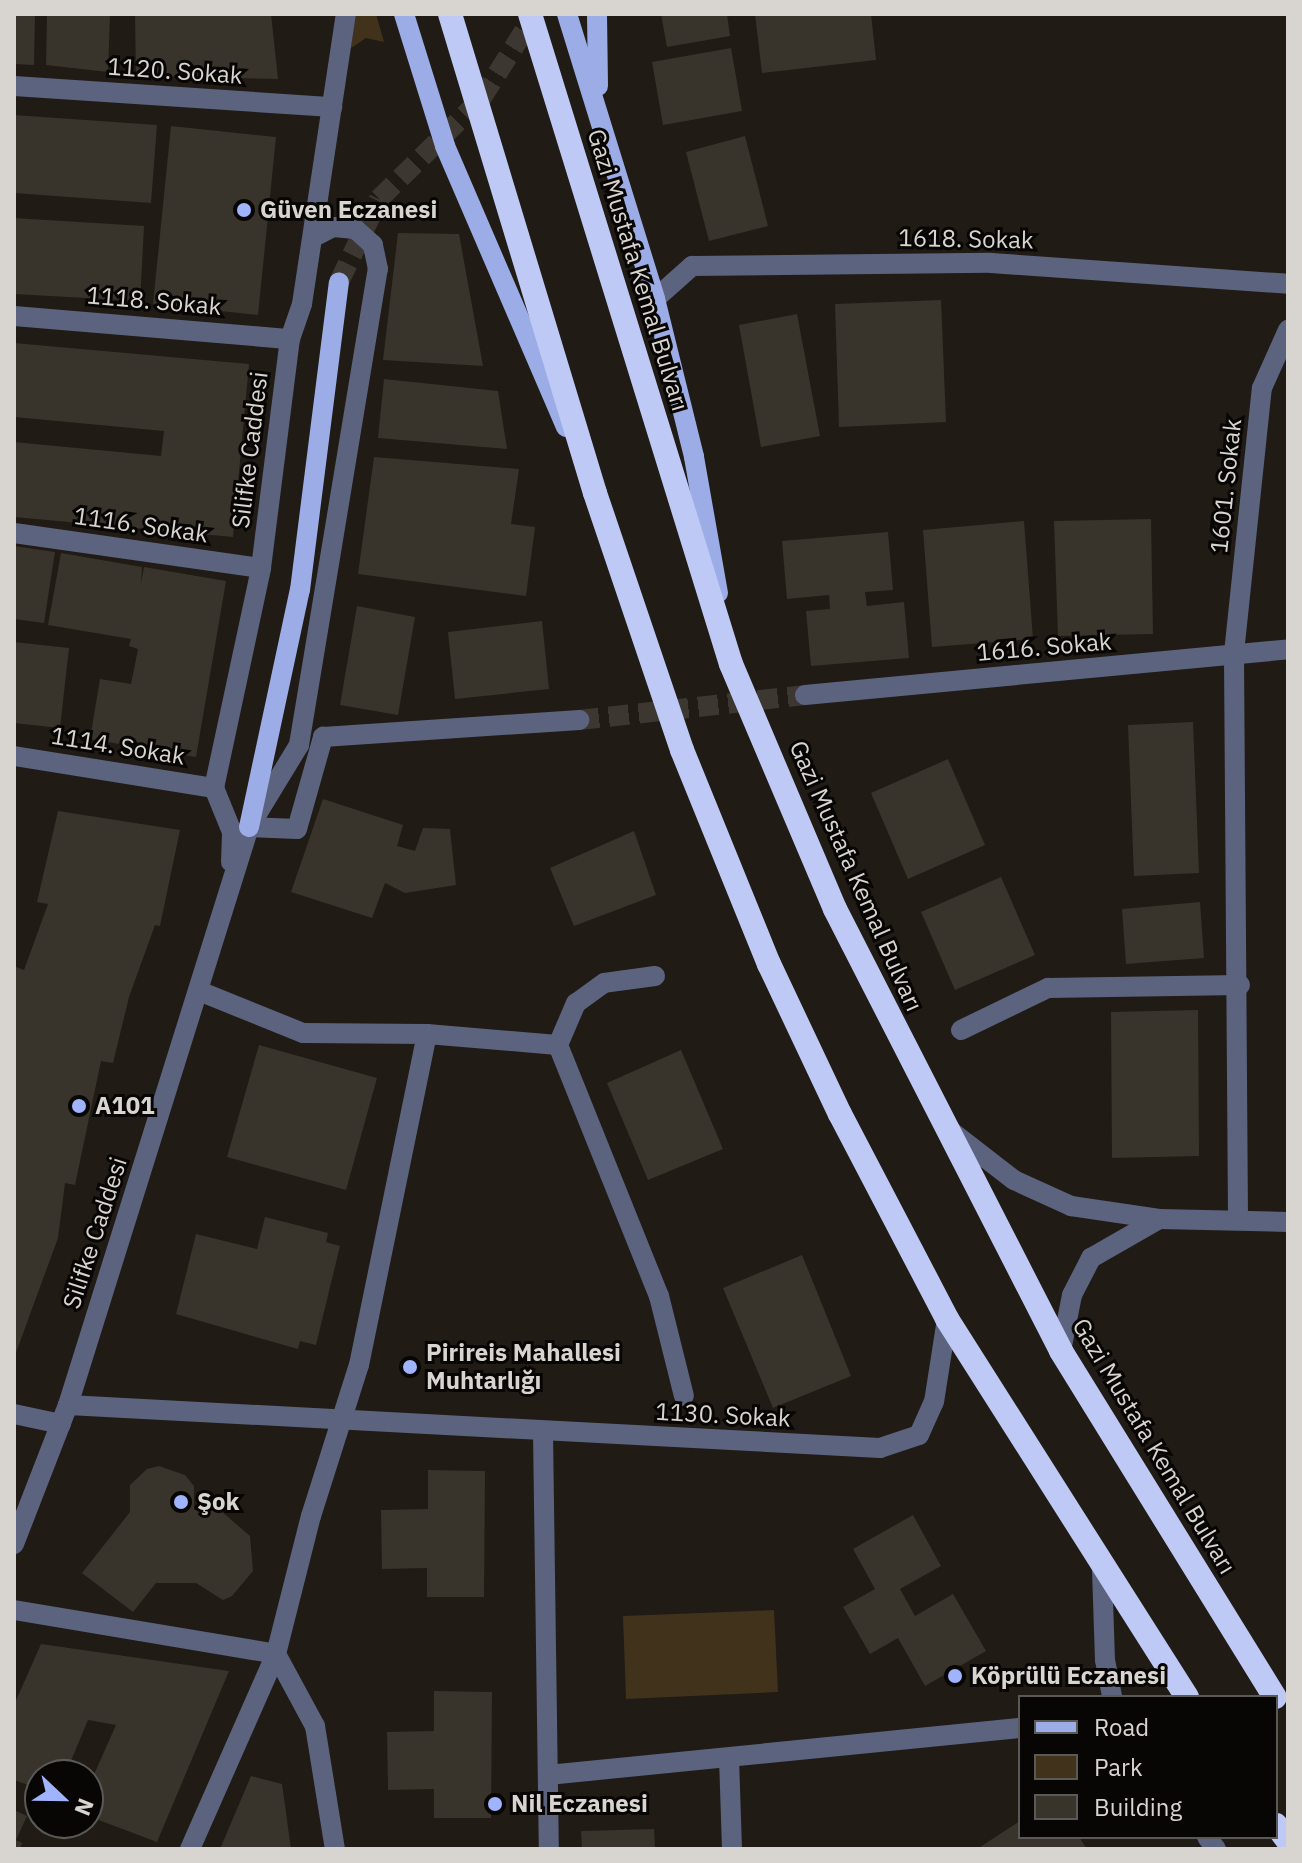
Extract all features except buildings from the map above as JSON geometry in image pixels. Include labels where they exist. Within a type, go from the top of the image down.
[{"type":"highway","points":[[450,14],[595,493],[682,750],[769,964],[840,1114],[947,1319],[1102,1570],[1186,1695]]},
{"type":"highway","name":"Gazi Mustafa Kemal Bulvarı","points":[[530,14],[731,664],[835,909],[942,1124],[1061,1351],[1274,1695]]},
{"type":"main road","points":[[404,14],[445,146],[595,493]]},
{"type":"main road","points":[[567,14],[598,106],[655,299],[694,457],[731,664]]},
{"type":"main road","points":[[597,14],[598,106]]},
{"type":"main road","points":[[249,827],[300,590],[339,282]]},
{"type":"street","name":"Silifke Caddesi","points":[[231,889],[232,832],[214,788],[261,568],[290,339],[313,237],[346,14]]},
{"type":"street","name":"1120. Sokak","points":[[14,86],[332,107]]},
{"type":"street","name":"Silifke Caddesi","points":[[14,1544],[64,1414],[249,827],[299,745],[378,269],[373,245],[355,229],[333,227],[313,237]]},
{"type":"street","name":"1618. Sokak","points":[[655,299],[692,266],[991,263],[1288,284]]},
{"type":"street","name":"1118. Sokak","points":[[14,316],[290,339]]},
{"type":"street","name":"1601. Sokak","points":[[1238,1217],[1240,985],[1234,653],[1262,388],[1288,330]]},
{"type":"street","name":"1116. Sokak","points":[[14,533],[261,568]]},
{"type":"street","name":"1616. Sokak","points":[[805,695],[1288,649]]},
{"type":"street","points":[[249,827],[297,829],[323,737],[579,720]]},
{"type":"street","name":"1114. Sokak","points":[[14,756],[214,788]]},
{"type":"street","points":[[655,976],[604,983],[576,1003],[558,1045],[659,1296],[684,1396]]},
{"type":"street","points":[[961,1030],[1048,988],[1240,985]]},
{"type":"street","points":[[199,991],[303,1033],[427,1034],[558,1045]]},
{"type":"street","points":[[190,1849],[276,1654],[340,1416],[359,1365],[427,1034]]},
{"type":"street","points":[[942,1124],[1014,1180],[1071,1206],[1159,1219],[1238,1217],[1288,1222]]},
{"type":"street","points":[[1061,1351],[1072,1295],[1091,1258],[1159,1219]]},
{"type":"street","name":"1130. Sokak","points":[[14,1414],[340,1416],[543,1432],[880,1448],[919,1435],[934,1402],[947,1319]]},
{"type":"street","points":[[543,1432],[549,1849]]},
{"type":"street","points":[[1102,1570],[1105,1660],[1112,1695]]},
{"type":"street","points":[[14,1610],[276,1654]]},
{"type":"street","points":[[276,1654],[315,1726],[335,1849]]},
{"type":"street","points":[[548,1775],[1018,1728]]},
{"type":"street","points":[[729,1758],[732,1849]]},
{"type":"green space","points":[[353,14],[376,14],[384,42],[366,38],[351,48]]},
{"type":"green space","points":[[774,1610],[778,1692],[626,1699],[623,1616]]},
{"type":"tunnel","points":[[339,282],[379,199],[481,99],[535,14]]},
{"type":"tunnel","points":[[579,720],[805,695]]},
{"type":"place","name":"Güven Eczanesi","points":[[244,210]]},
{"type":"place","name":"A101","points":[[79,1106]]},
{"type":"place","name":"Pirireis Mahallesi Muhtarlığı","points":[[410,1367]]},
{"type":"place","name":"Şok","points":[[181,1502]]},
{"type":"place","name":"Köprülü Eczanesi","points":[[955,1676]]},
{"type":"place","name":"Nil Eczanesi","points":[[495,1804]]}]
